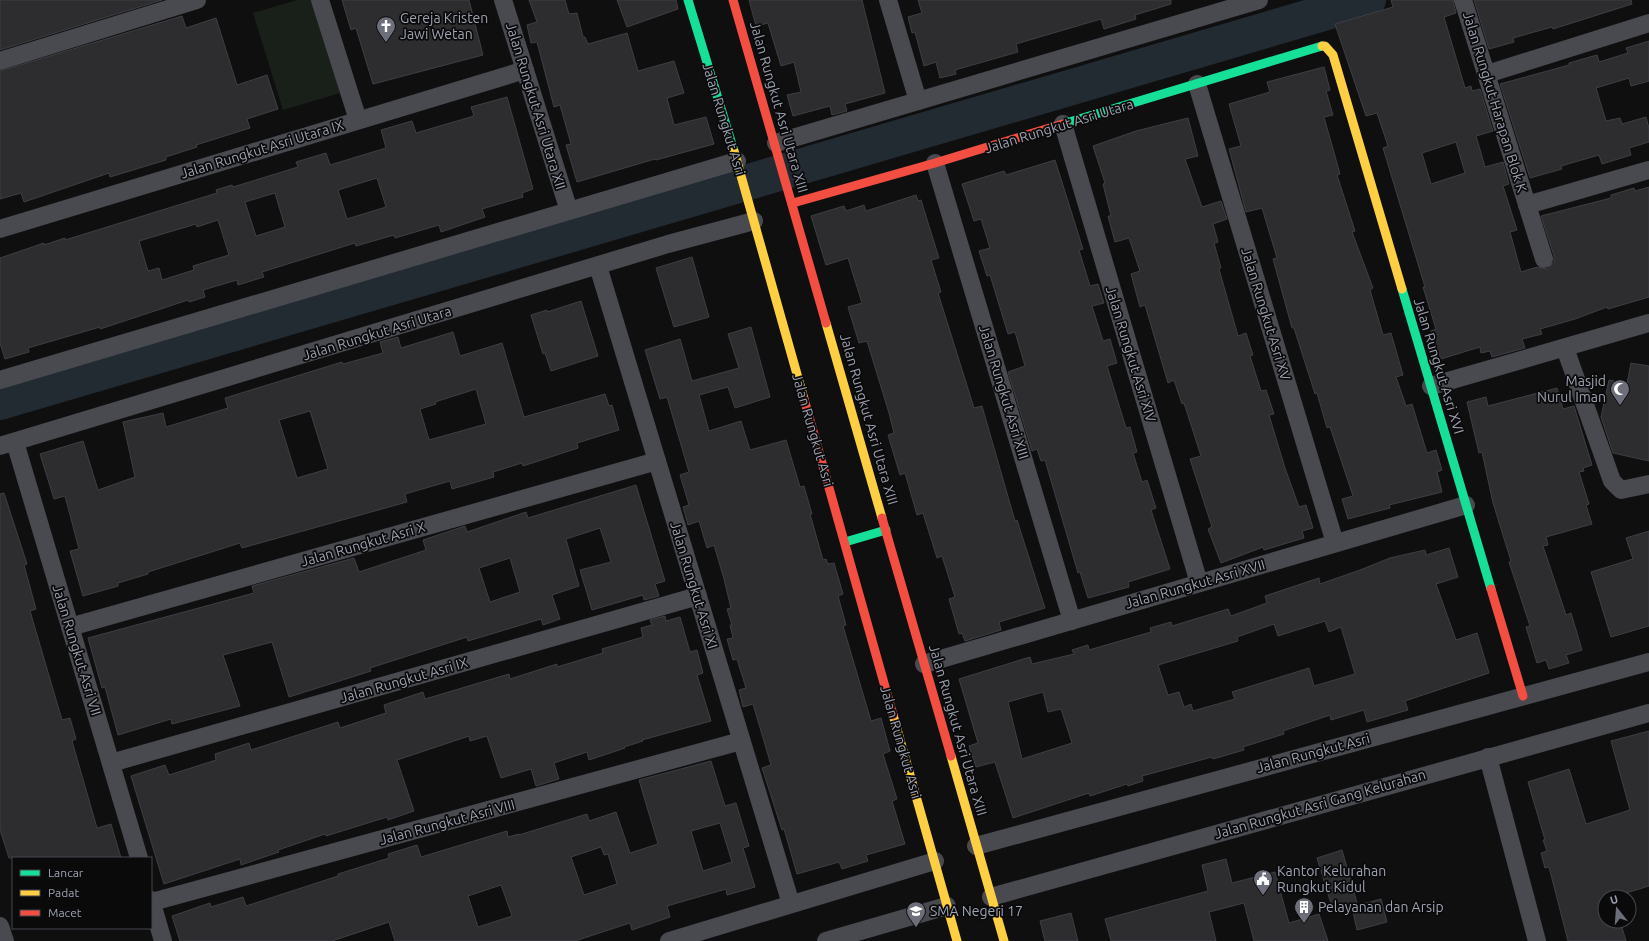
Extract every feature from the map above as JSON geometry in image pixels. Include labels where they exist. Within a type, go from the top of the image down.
[{"type":"street","points":[[0,61],[197,0]]},
{"type":"street","points":[[320,0],[358,120]]},
{"type":"street","name":"Jalan Rungkut Asri Utara XII","points":[[504,0],[569,211]]},
{"type":"street","name":"Jalan Rungkut Asri","points":[[688,0],[738,165],[958,941]]},
{"type":"street","name":"Jalan Rungkut Asri Utara XIII","points":[[733,0],[790,192],[1004,941]]},
{"type":"street","points":[[888,0],[918,101]]},
{"type":"street","points":[[777,148],[918,101],[1258,0]]},
{"type":"street","name":"Jalan Rungkut Harapan Blok K","points":[[1464,0],[1544,259]]},
{"type":"street","points":[[1486,74],[1649,23]]},
{"type":"street","name":"Jalan Rungkut Asri Utara","points":[[793,203],[935,163],[1316,47],[1325,46]]},
{"type":"street","name":"Jalan Rungkut Asri XVI","points":[[1325,46],[1333,55],[1523,696]]},
{"type":"street","name":"Jalan Rungkut Asri Utara IX","points":[[0,228],[525,70]]},
{"type":"street","name":"Jalan Rungkut Asri XV","points":[[1198,84],[1335,543]]},
{"type":"street","name":"Jalan Rungkut Asri XIV","points":[[1063,124],[1199,583]]},
{"type":"street","name":"Jalan Rungkut Asri XIII","points":[[935,163],[1072,621]]},
{"type":"street","points":[[0,380],[569,211],[738,165]]},
{"type":"street","name":"Jalan Rungkut Harapan Blok K","points":[[1527,205],[1649,170]]},
{"type":"street","name":"Jalan Rungkut Asri Utara","points":[[7,444],[598,266],[752,214]]},
{"type":"street","name":"Jalan Rungkut Asri XI","points":[[598,266],[791,904]]},
{"type":"street","points":[[1431,386],[1649,323]]},
{"type":"street","points":[[1566,348],[1612,481],[1621,490],[1649,484]]},
{"type":"street","name":"Jalan Rungkut Asri VII","points":[[7,444],[70,627],[138,857]]},
{"type":"street","name":"Jalan Rungkut Asri X","points":[[70,627],[657,461]]},
{"type":"street","name":"Jalan Rungkut Asri XVII","points":[[924,664],[1466,505]]},
{"type":"street","points":[[845,542],[886,530]]},
{"type":"street","name":"Jalan Rungkut Asri IX","points":[[111,763],[698,596]]},
{"type":"street","name":"Jalan Rungkut Asri","points":[[976,846],[1649,662]]},
{"type":"street","name":"Jalan Rungkut Asri Gang Kelurahan","points":[[991,897],[1649,713]]},
{"type":"street","name":"Jalan Rungkut Asri VIII","points":[[152,901],[742,741]]},
{"type":"street","points":[[1488,757],[1537,941]]},
{"type":"street","points":[[668,941],[935,861]]},
{"type":"street","points":[[152,904],[163,941]]},
{"type":"street","points":[[826,941],[947,906]]},
{"type":"street","points":[[0,926],[5,941]]},
{"type":"shaded area","points":[[297,0],[312,0],[340,93],[283,110],[253,13]]},
{"type":"building","points":[[0,0],[162,0],[0,50]]},
{"type":"building","points":[[342,0],[469,0],[483,55],[373,84],[356,28],[351,30]]},
{"type":"building","points":[[529,0],[565,0],[569,14],[577,13],[583,37],[585,37],[588,44],[627,33],[638,71],[674,61],[684,93],[667,98],[674,125],[706,117],[714,144],[656,160],[655,159],[577,182],[566,145],[571,144],[560,105],[554,107],[537,42],[531,43],[527,25],[537,22]]},
{"type":"building","points":[[617,0],[676,0],[678,9],[627,27]]},
{"type":"building","points":[[749,0],[862,0],[885,93],[845,104],[847,111],[832,115],[830,106],[793,116],[787,95],[801,92],[794,62],[781,66],[768,23],[756,26]]},
{"type":"building","points":[[918,0],[1171,0],[1171,4],[1135,15],[1136,19],[1104,29],[1101,19],[1016,44],[1018,52],[955,70],[956,74],[940,78],[936,62],[924,66],[915,32],[912,33],[908,17],[922,13]]},
{"type":"building","points":[[1391,0],[1453,0],[1456,13],[1444,17],[1465,88],[1471,86],[1472,91],[1480,89],[1493,131],[1476,136],[1485,167],[1503,162],[1509,184],[1503,186],[1517,230],[1510,232],[1521,272],[1537,267],[1547,269],[1554,262],[1554,256],[1541,216],[1611,198],[1611,195],[1634,188],[1635,191],[1649,187],[1649,297],[1608,309],[1607,307],[1575,319],[1540,329],[1542,334],[1522,339],[1525,348],[1492,357],[1490,351],[1481,353],[1480,347],[1441,359],[1431,331],[1436,329],[1423,287],[1425,287],[1383,148],[1388,146],[1377,113],[1366,116],[1335,24],[1393,7]],"holes":[[[1456,142],[1465,173],[1431,184],[1422,153]]]},
{"type":"building","points":[[1474,0],[1631,0],[1632,4],[1553,29],[1552,27],[1513,38],[1514,42],[1489,49]]},
{"type":"building","points":[[182,16],[186,28],[216,18],[237,85],[267,75],[278,109],[247,119],[250,128],[196,145],[197,147],[166,157],[166,160],[110,177],[109,173],[24,202],[21,193],[0,199],[0,71]]},
{"type":"building","points":[[1649,41],[1649,81],[1631,86],[1629,78],[1596,88],[1606,121],[1620,118],[1622,124],[1646,117],[1649,128],[1649,142],[1629,148],[1631,155],[1602,164],[1599,155],[1561,166],[1562,169],[1530,178],[1500,84],[1569,65],[1569,63],[1597,55],[1599,62],[1628,53],[1626,48]]},
{"type":"building","points":[[1324,67],[1330,90],[1326,91],[1333,115],[1324,117],[1340,174],[1337,175],[1355,231],[1352,232],[1373,288],[1370,290],[1383,335],[1391,333],[1403,375],[1396,377],[1406,406],[1412,404],[1427,453],[1436,450],[1442,470],[1437,472],[1442,492],[1389,505],[1390,508],[1348,519],[1342,499],[1353,496],[1330,427],[1327,428],[1317,393],[1315,394],[1294,328],[1292,328],[1273,259],[1277,258],[1262,208],[1246,212],[1229,149],[1241,146],[1229,104],[1270,92],[1267,82]]},
{"type":"building","points":[[507,97],[533,189],[522,193],[523,197],[482,209],[485,217],[441,232],[439,225],[395,238],[394,235],[356,246],[355,243],[262,272],[264,277],[238,285],[237,280],[203,290],[205,297],[189,302],[188,300],[100,329],[100,327],[28,348],[29,352],[5,359],[0,343],[0,258],[44,243],[44,245],[65,238],[65,240],[217,193],[216,190],[232,185],[233,187],[298,167],[296,162],[326,153],[330,165],[386,148],[381,130],[412,121],[416,133],[474,116],[471,107]],"holes":[[[377,178],[386,207],[347,219],[338,190]],[[275,193],[285,227],[256,236],[245,202]],[[218,220],[229,255],[193,266],[194,270],[162,280],[159,268],[148,271],[139,241],[196,224],[197,227]]]},
{"type":"building","points":[[1188,118],[1198,156],[1185,159],[1202,207],[1221,201],[1227,219],[1213,224],[1218,242],[1214,243],[1221,268],[1219,269],[1238,336],[1246,333],[1253,355],[1250,356],[1261,391],[1266,390],[1274,414],[1269,415],[1285,468],[1299,507],[1306,505],[1313,528],[1302,531],[1304,538],[1264,550],[1263,547],[1221,563],[1208,529],[1212,527],[1190,459],[1201,456],[1184,403],[1182,404],[1174,380],[1168,383],[1145,305],[1140,307],[1131,274],[1140,271],[1129,238],[1115,242],[1108,216],[1111,216],[1103,184],[1105,183],[1093,146],[1136,131]]},
{"type":"building","points":[[1055,160],[1083,249],[1079,250],[1090,286],[1098,284],[1104,303],[1092,306],[1103,341],[1110,339],[1117,363],[1107,366],[1126,428],[1130,427],[1137,452],[1133,453],[1142,482],[1147,480],[1156,508],[1151,510],[1170,569],[1128,582],[1129,587],[1088,598],[1080,572],[1078,573],[1045,460],[1041,461],[1037,449],[1032,451],[1008,372],[1025,366],[1015,332],[1008,334],[990,275],[987,276],[979,251],[990,248],[981,219],[974,221],[962,184],[1004,171],[1006,175]]},
{"type":"building","points":[[916,195],[918,201],[921,200],[939,258],[931,260],[941,292],[938,293],[974,408],[982,406],[1015,521],[1017,520],[1045,608],[999,622],[1001,630],[965,641],[962,633],[959,634],[949,599],[955,597],[942,556],[937,558],[923,513],[917,515],[905,473],[900,475],[888,435],[894,433],[867,341],[859,343],[848,307],[862,303],[848,258],[826,265],[811,216],[844,206],[846,211],[864,205],[866,211]]},
{"type":"building","points":[[692,257],[709,317],[674,327],[656,268]]},
{"type":"building","points":[[581,301],[598,356],[551,371],[545,353],[543,354],[531,315],[547,310],[547,312]]},
{"type":"building","points":[[751,327],[770,397],[735,408],[728,387],[699,395],[709,431],[741,421],[750,450],[786,440],[800,487],[804,486],[823,560],[826,559],[828,564],[834,563],[843,594],[838,596],[846,625],[843,626],[871,721],[881,718],[890,751],[883,754],[897,799],[892,801],[905,844],[866,855],[868,861],[842,869],[839,862],[797,874],[784,829],[782,830],[762,768],[771,765],[753,704],[743,707],[739,690],[746,688],[737,659],[733,660],[727,639],[733,638],[730,625],[732,625],[727,609],[731,608],[724,579],[714,545],[707,548],[699,521],[688,525],[683,507],[689,505],[680,475],[689,472],[667,397],[660,399],[645,350],[680,339],[692,381],[739,368],[728,334]]},
{"type":"building","points":[[453,332],[460,356],[502,343],[524,417],[605,394],[609,406],[612,405],[619,430],[577,443],[578,448],[523,466],[522,463],[493,472],[494,477],[452,489],[450,481],[405,494],[407,502],[242,548],[240,543],[148,572],[148,574],[118,583],[118,586],[83,596],[70,551],[79,549],[65,496],[54,499],[40,454],[83,441],[98,490],[135,477],[123,422],[163,413],[166,427],[228,408],[225,398],[342,362],[343,364],[383,353],[380,342],[398,337],[401,348]],"holes":[[[476,389],[486,424],[429,440],[420,409],[436,404],[435,402]],[[310,411],[328,469],[297,478],[279,420]]]},
{"type":"building","points":[[1631,363],[1649,366],[1649,461],[1613,453],[1601,417],[1609,380],[1627,384]]},
{"type":"building","points":[[1557,388],[1563,409],[1574,406],[1592,465],[1583,468],[1584,471],[1579,472],[1589,504],[1586,505],[1592,524],[1546,537],[1548,545],[1543,546],[1566,615],[1571,613],[1582,650],[1566,655],[1569,663],[1549,669],[1546,660],[1537,663],[1526,627],[1530,626],[1509,562],[1511,561],[1493,503],[1482,452],[1479,453],[1467,402],[1486,397],[1488,406]]},
{"type":"building","points":[[636,485],[665,581],[655,584],[659,596],[644,600],[643,595],[592,610],[580,570],[611,562],[600,528],[566,539],[579,586],[552,595],[560,619],[543,625],[541,619],[468,641],[467,637],[370,668],[371,671],[289,697],[272,642],[223,655],[240,706],[172,724],[171,719],[118,735],[105,687],[102,688],[88,638],[254,593],[252,586],[354,558],[359,572],[426,550],[423,540],[465,526],[467,532],[526,512],[528,518]],"holes":[[[510,558],[520,592],[490,602],[479,568]]]},
{"type":"building","points":[[4,493],[27,564],[24,565],[36,609],[30,611],[62,720],[70,718],[76,739],[72,741],[97,828],[111,824],[121,857],[9,858],[0,830],[0,494]]},
{"type":"building","points":[[1649,531],[1649,626],[1611,637],[1591,572],[1633,559],[1626,538]]},
{"type":"building","points":[[1449,548],[1458,577],[1436,584],[1456,640],[1477,633],[1489,673],[1405,701],[1408,710],[1367,722],[1364,710],[1331,720],[1330,715],[1283,731],[1284,734],[1243,747],[1244,750],[1142,776],[1143,781],[1128,786],[1127,784],[1090,796],[1089,793],[1013,818],[995,762],[976,767],[969,746],[978,743],[959,679],[1030,657],[1032,664],[1074,654],[1072,650],[1088,645],[1089,650],[1151,632],[1150,628],[1171,622],[1172,626],[1228,609],[1231,616],[1267,603],[1265,596],[1319,578],[1320,584],[1390,558],[1425,550],[1426,555]],"holes":[[[1325,621],[1329,632],[1341,627],[1355,674],[1314,686],[1309,668],[1232,692],[1235,699],[1193,711],[1191,704],[1184,707],[1179,692],[1168,695],[1158,665],[1238,641],[1237,637],[1274,624],[1278,636]],[[1043,692],[1048,712],[1061,709],[1072,743],[1022,759],[1008,702]]]},
{"type":"building","points":[[665,616],[666,621],[680,617],[690,652],[697,650],[703,673],[697,675],[711,721],[642,740],[643,741],[624,747],[625,748],[589,760],[587,752],[554,763],[559,779],[536,786],[531,769],[501,778],[487,736],[470,741],[469,736],[397,760],[414,811],[388,820],[387,817],[326,836],[325,834],[278,850],[279,852],[241,865],[240,859],[164,884],[131,776],[165,765],[169,775],[216,760],[215,754],[249,743],[251,750],[338,722],[340,728],[386,713],[384,705],[423,692],[425,699],[509,674],[510,679],[557,664],[557,667],[603,653],[602,649],[643,637],[641,628],[652,625],[650,620]]},
{"type":"building","points":[[1649,731],[1649,886],[1637,890],[1597,889],[1597,929],[1622,929],[1626,941],[1568,941],[1549,867],[1545,868],[1541,853],[1547,851],[1543,840],[1545,840],[1528,782],[1569,769],[1586,824],[1630,810],[1611,741]]},
{"type":"building","points":[[711,761],[725,806],[736,803],[749,846],[743,848],[755,887],[727,895],[726,889],[667,906],[670,917],[632,930],[630,923],[575,941],[395,941],[389,922],[332,941],[180,941],[172,916],[210,903],[211,907],[243,897],[246,906],[389,858],[388,854],[417,845],[421,857],[507,831],[508,837],[587,814],[589,821],[616,812],[630,853],[658,844],[639,780]],"holes":[[[720,823],[732,862],[703,871],[691,831]],[[601,847],[604,855],[608,854],[617,884],[584,895],[571,857]],[[501,885],[512,916],[478,927],[468,896]]]},
{"type":"building","points":[[1342,850],[1357,903],[1333,910],[1317,858]]},
{"type":"building","points":[[1226,859],[1232,883],[1275,872],[1289,923],[1319,914],[1328,941],[1254,941],[1244,903],[1209,912],[1216,941],[1111,941],[1105,919],[1208,891],[1202,865]]},
{"type":"building","points":[[1381,899],[1387,922],[1357,930],[1352,907]]},
{"type":"building","points":[[1071,913],[1078,941],[1045,941],[1040,921]]},
{"type":"waterway","points":[[0,402],[1368,0]]},
{"type":"traffic: fast","points":[[688,0],[734,151]]},
{"type":"traffic: fast","points":[[1066,123],[1322,46]]},
{"type":"traffic: fast","points":[[1402,289],[1491,589]]},
{"type":"traffic: fast","points":[[845,542],[886,530]]},
{"type":"traffic: slow","points":[[1322,46],[1325,46],[1333,55],[1402,289]]},
{"type":"traffic: slow","points":[[734,151],[804,399]]},
{"type":"traffic: slow","points":[[826,323],[882,518]]},
{"type":"traffic: slow","points":[[893,715],[957,941]]},
{"type":"traffic: slow","points":[[951,756],[1004,941]]},
{"type":"traffic: jam","points":[[733,0],[826,323]]},
{"type":"traffic: jam","points":[[793,203],[935,163],[1066,123]]},
{"type":"traffic: jam","points":[[804,399],[893,715]]},
{"type":"traffic: jam","points":[[882,518],[951,756]]},
{"type":"traffic: jam","points":[[1491,589],[1523,696]]},
{"type":"place","name":"Gereja Kristen Jawi Wetan","points":[[386,43]]},
{"type":"place","name":"Masjid Nurul Iman","points":[[1620,406]]},
{"type":"place","name":"Kantor Kelurahan Rungkut Kidul","points":[[1263,896]]},
{"type":"place","name":"Pelayanan dan Arsip","points":[[1304,924]]},
{"type":"place","name":"SMA Negeri 17","points":[[916,928]]}]
